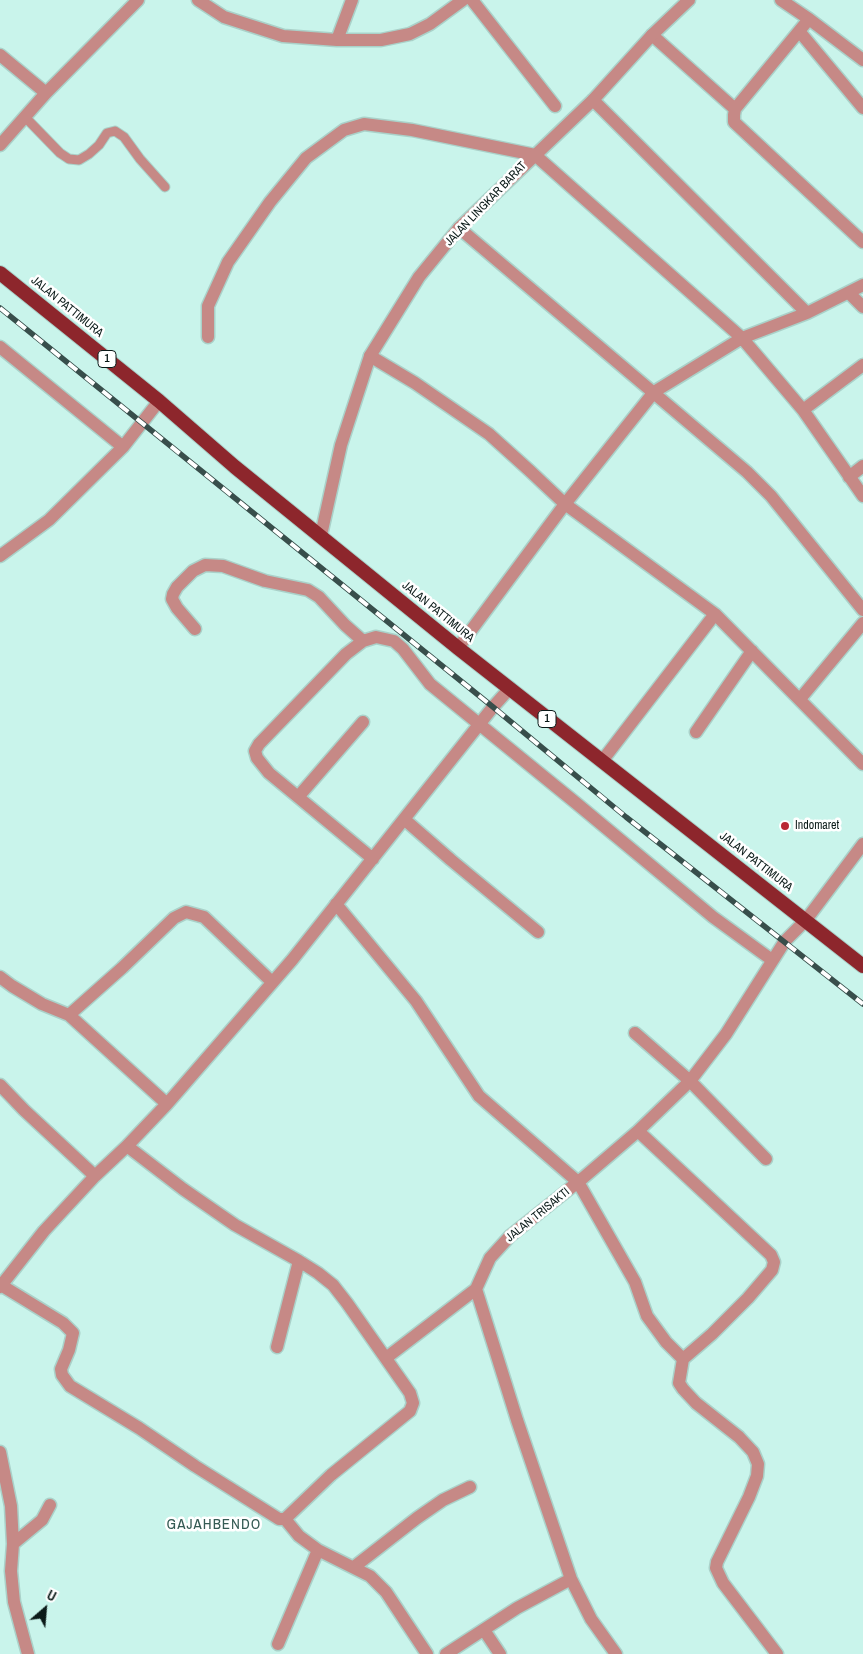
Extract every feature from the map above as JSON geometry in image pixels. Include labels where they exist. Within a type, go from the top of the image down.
[{"type":"highway","name":"JALAN PATTIMURA","points":[[0,274],[160,401],[212,448],[458,648],[863,966]]},
{"type":"street","points":[[0,144],[138,0]]},
{"type":"street","points":[[198,0],[224,17],[283,36],[337,40],[381,40],[410,34],[430,24],[462,0]]},
{"type":"street","points":[[337,40],[352,0]]},
{"type":"street","points":[[472,0],[556,106]]},
{"type":"street","name":"JALAN LINGKAR BARAT","points":[[321,535],[341,444],[370,356],[419,277],[459,228],[593,100],[652,35],[689,0]]},
{"type":"street","points":[[789,2],[863,60]]},
{"type":"street","points":[[810,19],[735,109],[734,122],[863,242]]},
{"type":"street","points":[[799,31],[863,108]]},
{"type":"street","points":[[652,35],[735,109]]},
{"type":"street","points":[[0,55],[46,94]]},
{"type":"street","points":[[593,100],[807,313]]},
{"type":"street","points":[[208,337],[208,306],[228,262],[270,202],[306,158],[344,130],[364,124],[412,130],[535,154],[742,338],[803,410],[863,496]]},
{"type":"street","points":[[459,228],[747,472],[771,496],[863,610]]},
{"type":"street","points":[[458,648],[565,504],[654,392],[742,338],[807,313],[863,285]]},
{"type":"street","points":[[849,293],[863,307]]},
{"type":"street","points":[[0,347],[123,447]]},
{"type":"street","points":[[370,356],[415,383],[489,434],[565,504],[715,614],[863,764]]},
{"type":"street","points":[[803,410],[863,365]]},
{"type":"street","points":[[0,556],[49,520],[123,447],[160,401]]},
{"type":"street","points":[[849,477],[863,466]]},
{"type":"street","points":[[195,629],[177,608],[172,599],[177,587],[193,571],[205,564],[223,566],[265,581],[308,590],[319,597],[363,641]]},
{"type":"street","points":[[602,761],[715,614]]},
{"type":"street","points":[[800,699],[863,623]]},
{"type":"street","points":[[373,859],[269,773],[257,758],[255,751],[259,744],[346,654],[363,641],[376,637],[394,641],[403,649],[430,684],[479,726],[576,803],[713,917],[772,960]]},
{"type":"street","points":[[696,732],[752,651]]},
{"type":"street","points":[[427,1654],[386,1592],[370,1576],[318,1550],[279,1518],[70,1386],[62,1375],[61,1369],[69,1350],[73,1333],[63,1323],[0,1286],[44,1231],[95,1176],[128,1146],[167,1104],[272,982],[322,923],[510,688]]},
{"type":"street","points":[[298,797],[364,722]]},
{"type":"street","points":[[404,819],[538,932]]},
{"type":"street","name":"JALAN TRISAKTI","points":[[469,1294],[490,1258],[510,1236],[638,1131],[690,1081],[726,1034],[785,941],[806,920],[863,844]]},
{"type":"street","points":[[336,904],[416,1001],[479,1096],[578,1182],[635,1282],[647,1316],[666,1342],[683,1359]]},
{"type":"street","points":[[69,1015],[174,918],[186,912],[204,916],[272,982]]},
{"type":"street","points":[[0,977],[42,1004],[69,1015],[167,1104]]},
{"type":"street","points":[[635,1033],[690,1081],[766,1159]]},
{"type":"street","points":[[0,1085],[95,1176]]},
{"type":"street","points":[[638,1131],[771,1256],[774,1262],[772,1270],[748,1298],[683,1359],[679,1383],[683,1390],[696,1402],[739,1437],[753,1452],[758,1464],[757,1476],[752,1490],[717,1562],[716,1568],[723,1583],[777,1654]]},
{"type":"street","points":[[128,1146],[183,1189],[235,1225],[318,1273],[333,1285],[410,1393],[413,1403],[410,1411],[279,1518]]},
{"type":"street","points":[[277,1347],[301,1263]]},
{"type":"street","points":[[386,1358],[469,1294],[516,1420],[571,1579],[591,1619],[616,1654]]},
{"type":"street","points":[[0,1452],[11,1506],[13,1544],[11,1571],[14,1602],[28,1654]]},
{"type":"street","points":[[354,1567],[442,1500],[470,1487]]},
{"type":"street","points":[[13,1544],[42,1520],[50,1504]]},
{"type":"street","points":[[278,1644],[318,1550]]},
{"type":"street","points":[[446,1654],[517,1608],[571,1579]]},
{"type":"street","points":[[484,1630],[500,1654]]},
{"type":"lane","points":[[25,117],[60,153],[69,159],[79,160],[89,154],[99,145],[107,133],[115,131],[124,137],[140,160],[165,187]]},
{"type":"railway","points":[[0,308],[626,817],[863,1004]]},
{"type":"place","name":"Indomaret","points":[[785,826]]},
{"type":"district","name":"GAJAHBENDO","points":[[214,1525]]}]
